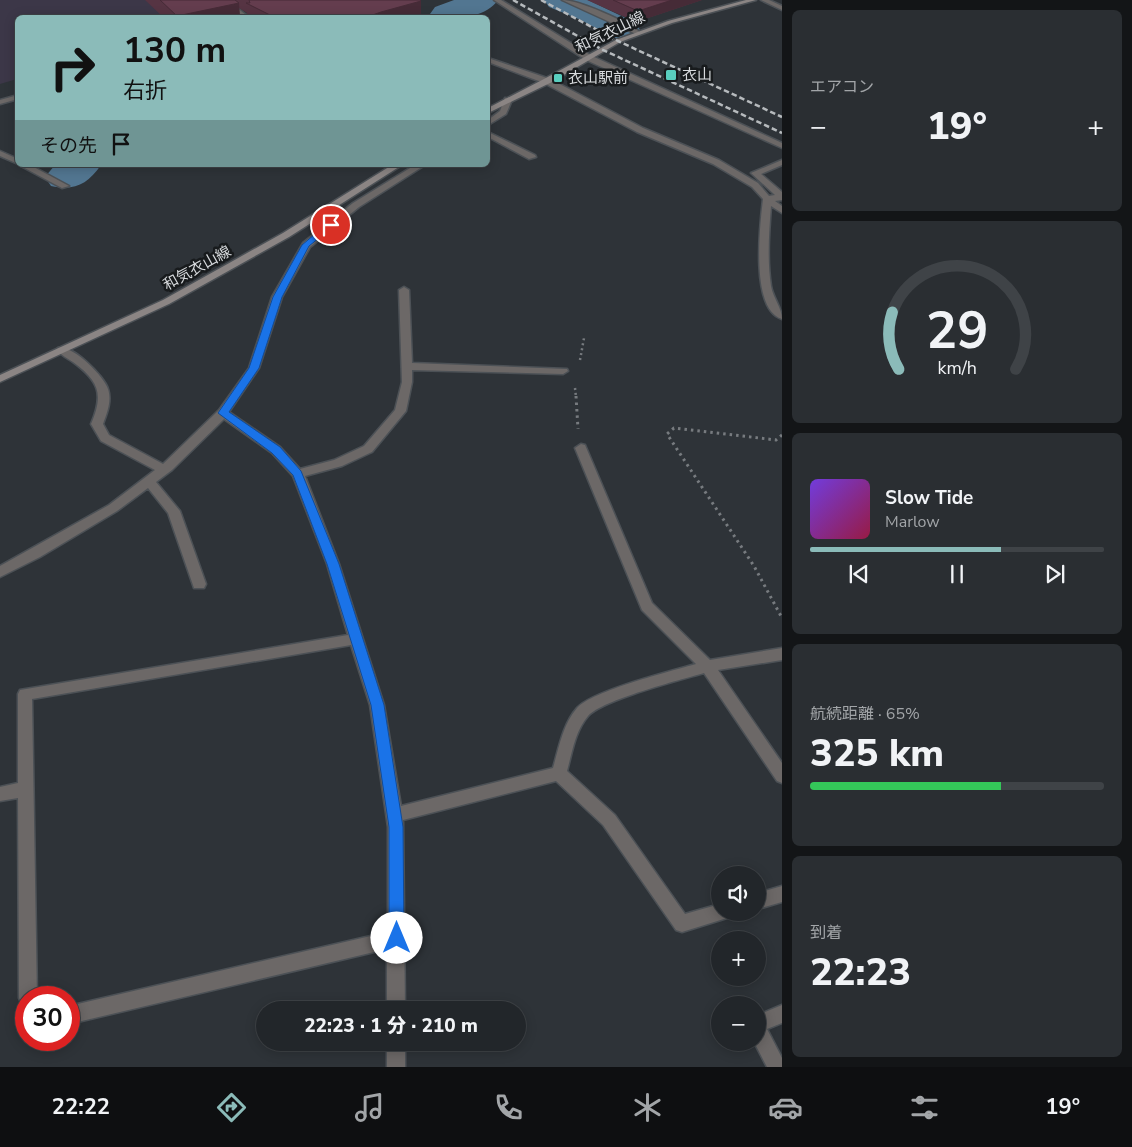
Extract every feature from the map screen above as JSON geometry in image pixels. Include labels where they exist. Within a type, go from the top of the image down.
[{"type":"main road","name":"和気衣山線","points":[[490,110],[589,58],[601,49],[638,33],[670,22],[753,0]]},
{"type":"main road","name":"和気衣山線","points":[[0,379],[166,302],[286,234],[395,167]]},
{"type":"street","points":[[223,0],[243,15]]},
{"type":"street","points":[[497,0],[589,58],[782,146]]},
{"type":"street","points":[[565,0],[598,13],[638,33]]},
{"type":"street","points":[[764,0],[782,8]]},
{"type":"street","points":[[490,61],[546,81],[640,130],[738,173],[755,185],[767,199],[782,210]]},
{"type":"street","points":[[0,102],[15,99]]},
{"type":"street","points":[[490,122],[503,112],[508,100]]},
{"type":"street","points":[[490,135],[532,157]]},
{"type":"street","points":[[0,154],[15,161]]},
{"type":"street","points":[[767,199],[782,196],[755,173],[782,162]]},
{"type":"street","points":[[27,167],[65,186]]},
{"type":"street","points":[[0,572],[35,554],[113,508],[164,470],[223,413],[254,368],[277,297],[306,245],[356,206],[418,167]]},
{"type":"street","points":[[767,199],[765,223],[768,294],[773,308],[782,316]]},
{"type":"street","points":[[298,474],[338,463],[368,449],[400,411],[407,382],[404,290]]},
{"type":"street","points":[[62,350],[90,369],[102,383],[105,400],[97,424],[105,438],[164,470]]},
{"type":"street","points":[[406,366],[563,371]]},
{"type":"street","points":[[223,413],[276,450],[298,474],[333,564],[377,705],[396,827],[396,1001]]},
{"type":"street","points":[[581,448],[647,606],[707,666],[782,776]]},
{"type":"street","points":[[149,481],[174,511],[199,584]]},
{"type":"street","points":[[28,986],[25,694],[356,639]]},
{"type":"street","points":[[559,773],[571,730],[584,711],[606,698],[707,666],[782,654]]},
{"type":"street","points":[[394,815],[559,773]]},
{"type":"street","points":[[559,773],[609,820],[682,924],[711,915]]},
{"type":"street","points":[[0,794],[26,789]]},
{"type":"street","points":[[766,899],[782,894]]},
{"type":"street","points":[[80,1012],[397,938]]},
{"type":"street","points":[[766,1021],[782,1014]]},
{"type":"street","points":[[766,1046],[777,1067]]},
{"type":"street","points":[[396,1051],[396,1067]]},
{"type":"path","points":[[578,365],[584,338]]},
{"type":"path","points":[[575,383],[576,417],[581,448]]},
{"type":"path","points":[[782,435],[776,440],[674,428],[667,434],[754,566],[782,618]]},
{"type":"shaded area","points":[[0,0],[216,0],[238,15],[15,15],[15,80],[0,84]]},
{"type":"building","points":[[160,0],[235,0],[239,3],[182,15],[176,15]]},
{"type":"building","points":[[249,0],[421,1],[372,15],[270,15],[246,3],[250,3]]},
{"type":"building","points":[[613,0],[672,0],[638,11]]},
{"type":"waterway","points":[[446,14],[482,0]]},
{"type":"waterway","points":[[560,0],[592,13],[624,30]]},
{"type":"waterway","points":[[65,177],[78,167]]},
{"type":"railway","points":[[513,0],[601,49],[782,133]]},
{"type":"railway","points":[[541,0],[618,41],[782,117]]},
{"type":"place","name":"衣山","points":[[671,75]]},
{"type":"place","name":"衣山駅前","points":[[558,78]]},
{"type":"route","points":[[331,225],[306,245],[277,297],[254,368],[223,413],[276,450],[298,474],[333,564],[377,705],[396,827],[397,938]]}]
